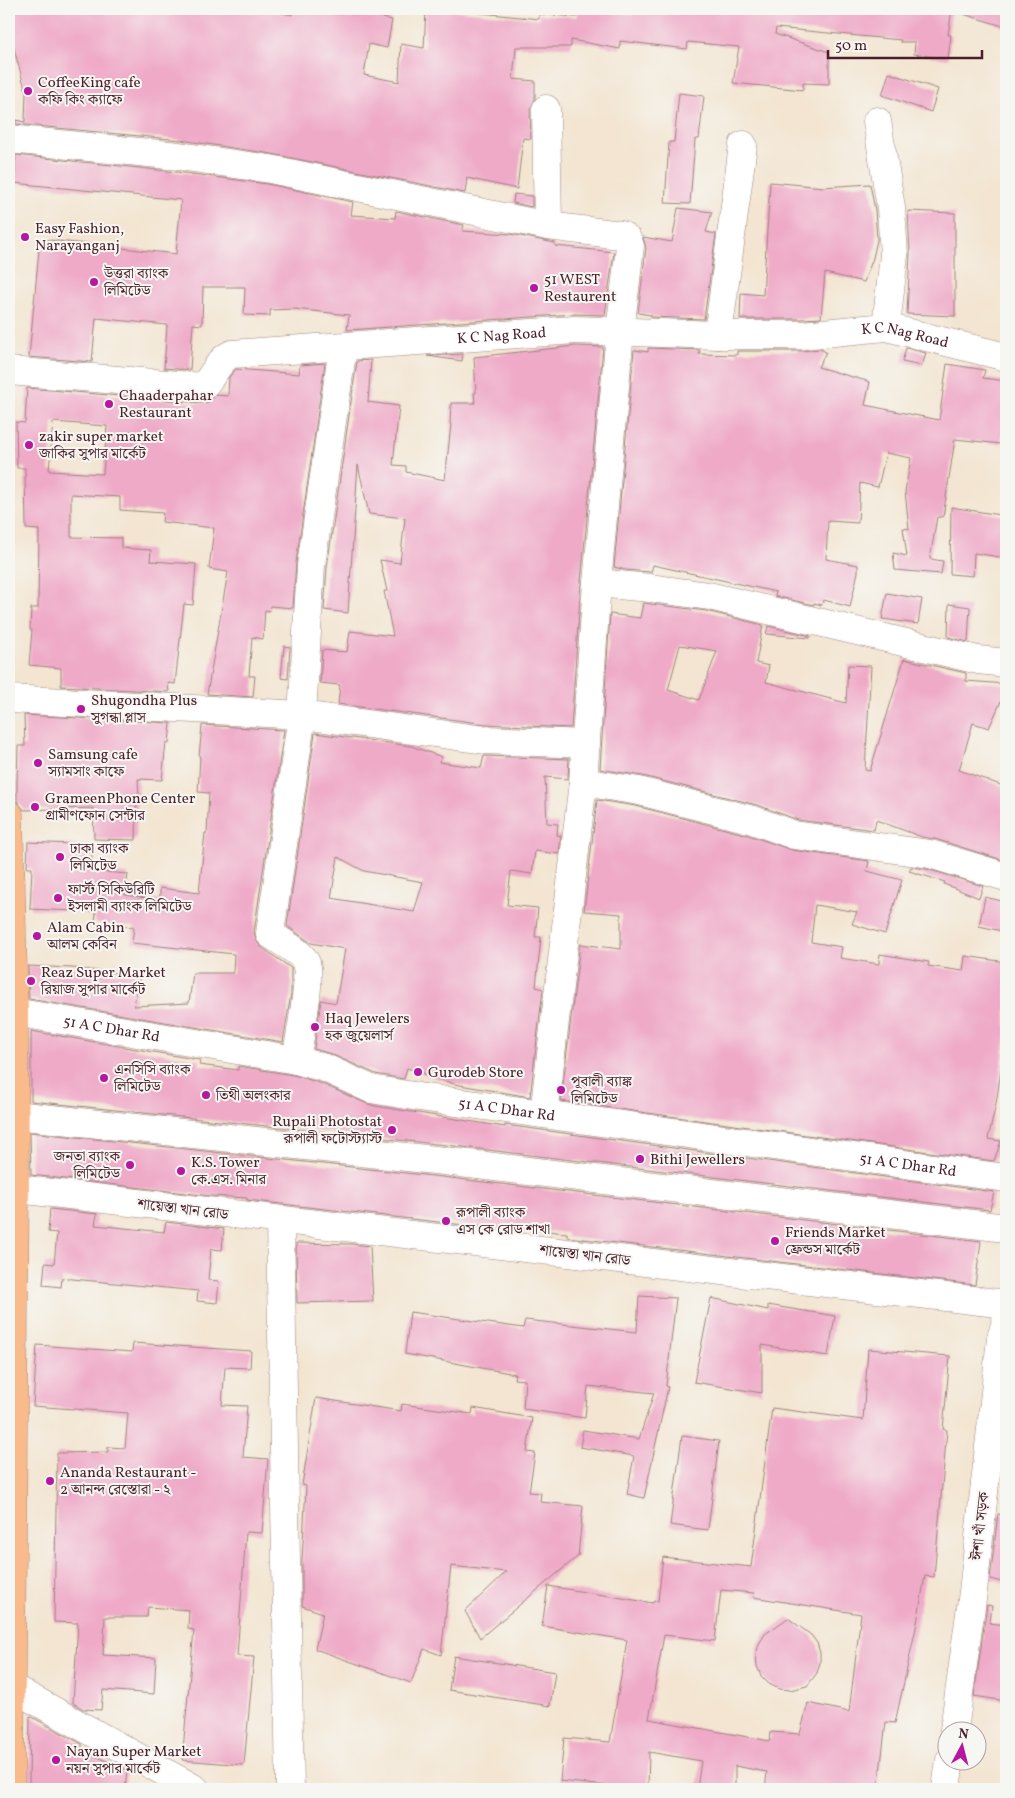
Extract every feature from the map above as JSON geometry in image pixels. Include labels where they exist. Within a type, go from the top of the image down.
[{"type":"main road","points":[[9,814],[15,1114],[12,1189],[10,1789]]},
{"type":"street","points":[[546,109],[548,226]]},
{"type":"street","points":[[877,121],[891,208],[894,254],[886,327]]},
{"type":"street","points":[[9,138],[179,156],[270,169],[548,226],[621,235],[627,239],[630,246],[620,332],[597,583],[583,782],[544,1114]]},
{"type":"street","points":[[718,336],[743,145]]},
{"type":"street","name":"K C Nag Road","points":[[9,371],[202,387],[210,381],[212,373],[226,356],[232,354],[575,330],[718,336],[802,335],[886,327],[1006,358]]},
{"type":"street","points":[[296,1060],[307,988],[307,964],[300,955],[270,934],[270,926],[302,715],[311,565],[344,347]]},
{"type":"street","points":[[597,583],[709,596],[978,660],[1006,663]]},
{"type":"street","points":[[9,699],[302,715],[485,740],[586,744]]},
{"type":"street","points":[[583,782],[639,791],[753,820],[794,835],[930,854],[1006,877]]},
{"type":"street","name":"51 A C Dhar Rd","points":[[14,1012],[296,1060],[326,1068],[371,1089],[1006,1178]]},
{"type":"street","points":[[15,1114],[444,1161],[1006,1228]]},
{"type":"street","name":"শায়েস্তা খান রোড","points":[[12,1189],[1006,1304]]},
{"type":"street","points":[[280,1220],[290,1789]]},
{"type":"street","name":"ঈশা খাঁ সড়ক","points":[[955,1720],[1002,1379],[1001,1338],[1006,1321]]},
{"type":"street","points":[[11,1687],[195,1789]]},
{"type":"street","points":[[946,1789],[949,1770]]},
{"type":"building","points":[[9,9],[260,9],[292,15],[292,9],[385,9],[383,18],[392,20],[387,48],[369,44],[364,75],[399,82],[401,44],[424,48],[426,9],[539,19],[539,14],[577,17],[576,9],[633,14],[633,9],[952,9],[948,35],[951,35],[948,59],[914,54],[915,42],[900,42],[901,40],[776,28],[775,34],[829,52],[829,84],[803,83],[803,90],[733,83],[739,47],[688,42],[687,49],[620,41],[620,49],[571,40],[571,47],[516,47],[513,79],[535,81],[535,99],[530,109],[531,139],[523,138],[517,189],[467,178],[465,193],[272,154],[181,140],[16,124],[16,120],[25,122],[26,92],[9,31]]},
{"type":"building","points":[[961,9],[1006,9],[1006,27],[960,13]]},
{"type":"building","points":[[889,73],[938,89],[931,112],[882,95]]},
{"type":"building","points":[[679,93],[704,96],[699,139],[695,139],[690,204],[665,203],[669,142],[674,142]]},
{"type":"building","points":[[16,155],[177,172],[267,184],[353,202],[351,215],[395,218],[396,211],[464,225],[462,231],[510,234],[555,243],[555,246],[614,252],[605,315],[574,314],[347,330],[349,315],[295,309],[270,310],[270,316],[244,315],[245,287],[203,287],[202,325],[193,324],[190,370],[164,368],[167,325],[96,318],[92,362],[29,357],[40,239],[176,254],[181,200],[14,183]]},
{"type":"building","points":[[770,182],[823,187],[870,184],[875,210],[877,240],[873,258],[864,282],[825,273],[821,318],[740,319],[741,293],[763,295]]},
{"type":"building","points":[[514,194],[532,196],[532,207],[513,203]]},
{"type":"building","points":[[678,208],[712,212],[706,232],[716,234],[704,319],[651,317],[651,315],[638,313],[646,248],[643,237],[672,242]]},
{"type":"building","points":[[908,211],[955,213],[955,316],[907,314],[910,254]]},
{"type":"building","points":[[575,346],[603,347],[581,582],[571,728],[486,724],[338,704],[340,685],[320,683],[322,650],[347,652],[350,631],[393,636],[384,591],[387,591],[380,560],[400,563],[405,518],[369,514],[358,465],[348,613],[324,610],[327,567],[357,361],[371,360],[368,402],[399,406],[393,465],[406,466],[406,472],[445,480],[451,424],[451,403],[475,403],[474,357]]},
{"type":"building","points":[[648,348],[700,350],[699,354],[737,355],[737,351],[802,351],[820,349],[826,352],[818,367],[870,382],[865,405],[939,420],[947,364],[985,370],[983,378],[1006,381],[1006,400],[1001,444],[955,439],[943,517],[937,517],[930,559],[943,561],[941,574],[895,570],[893,553],[907,556],[903,528],[909,529],[905,491],[911,458],[886,453],[878,487],[860,483],[858,523],[828,521],[826,559],[858,565],[850,607],[824,600],[822,605],[814,603],[814,605],[775,596],[776,592],[653,565],[651,572],[614,567],[634,350],[648,352]]},
{"type":"building","points":[[906,348],[926,353],[922,366],[902,362]]},
{"type":"building","points":[[463,354],[462,361],[427,356]]},
{"type":"building","points":[[325,363],[296,563],[293,608],[270,606],[269,611],[265,610],[263,639],[252,637],[249,676],[255,676],[253,697],[207,694],[228,572],[209,569],[214,528],[162,522],[163,513],[120,510],[120,497],[71,494],[71,537],[121,538],[121,548],[151,550],[150,561],[196,564],[193,605],[184,604],[175,684],[168,683],[169,692],[61,686],[61,668],[29,665],[32,630],[30,630],[31,608],[38,608],[39,530],[26,529],[25,468],[17,468],[16,422],[25,423],[27,388],[201,403],[208,402],[216,395],[228,396],[229,377],[236,369],[299,374],[300,365]],"holes":[[[53,422],[107,426],[103,474],[49,471]]]},
{"type":"building","points":[[951,507],[1006,516],[1006,558],[974,553],[973,576],[950,574]]},
{"type":"building","points":[[887,593],[922,599],[918,624],[882,619]]},
{"type":"building","points":[[643,603],[706,611],[763,625],[756,663],[769,666],[766,682],[846,703],[848,665],[871,666],[865,770],[870,771],[904,659],[966,673],[966,681],[1006,684],[1006,690],[989,728],[973,723],[959,770],[1006,787],[1006,861],[935,839],[922,837],[876,820],[874,830],[798,820],[757,805],[643,776],[600,769],[610,614],[640,618]],"holes":[[[680,645],[717,651],[699,700],[668,690]]]},
{"type":"building","points":[[949,604],[970,607],[968,642],[948,637]]},
{"type":"building","points":[[768,626],[810,636],[810,638],[766,634]]},
{"type":"building","points":[[284,646],[290,647],[288,679],[281,678]]},
{"type":"building","points":[[24,715],[171,723],[169,743],[166,743],[162,780],[138,779],[139,798],[137,798],[136,840],[94,839],[93,808],[24,810],[17,801],[17,782],[18,746],[25,746]]},
{"type":"building","points":[[202,725],[284,730],[254,932],[256,940],[261,947],[291,968],[291,994],[283,1042],[29,999],[28,966],[140,973],[134,1006],[189,1003],[193,973],[233,973],[234,954],[132,943],[134,927],[95,923],[96,912],[30,909],[32,868],[27,868],[28,842],[92,845],[92,871],[128,874],[125,895],[160,900],[160,888],[199,893],[205,833],[207,833],[209,793],[198,792]]},
{"type":"building","points":[[315,733],[411,746],[442,757],[439,762],[481,768],[484,756],[569,759],[568,779],[545,777],[547,823],[558,824],[557,835],[561,836],[559,854],[535,851],[532,874],[511,871],[507,905],[538,908],[535,937],[541,937],[536,987],[543,989],[530,1097],[454,1084],[407,1068],[404,1079],[376,1074],[331,1054],[314,1049],[321,1000],[336,1003],[345,949],[311,943],[287,926]],"holes":[[[338,857],[364,871],[423,882],[414,912],[331,898]]]},
{"type":"building","points":[[597,800],[636,806],[748,835],[792,850],[869,861],[867,871],[902,880],[885,934],[852,924],[857,912],[815,905],[811,942],[842,947],[840,958],[879,964],[880,954],[929,962],[928,966],[963,971],[965,956],[1006,962],[1006,1036],[996,1104],[988,1139],[1001,1141],[994,1161],[561,1101],[580,944],[621,949],[621,914],[584,911]]},
{"type":"building","points":[[911,867],[927,869],[983,886],[979,898],[944,884],[945,882],[909,871]]},
{"type":"building","points":[[985,897],[1006,902],[1006,932],[979,926]]},
{"type":"building","points":[[31,1031],[200,1060],[199,1065],[238,1070],[238,1066],[293,1075],[320,1083],[375,1106],[505,1127],[505,1125],[994,1192],[990,1210],[446,1145],[31,1101]]},
{"type":"building","points":[[30,1132],[442,1177],[981,1241],[975,1285],[567,1237],[567,1233],[496,1226],[496,1229],[474,1224],[473,1226],[247,1200],[247,1198],[211,1196],[31,1175]]},
{"type":"building","points":[[50,1209],[97,1214],[95,1225],[164,1232],[166,1222],[224,1229],[222,1250],[211,1249],[208,1280],[219,1281],[217,1303],[197,1301],[198,1291],[62,1278],[61,1287],[43,1285],[45,1263],[54,1264],[57,1233],[48,1232]]},
{"type":"building","points":[[296,1243],[370,1246],[373,1301],[297,1303]]},
{"type":"building","points":[[639,1296],[676,1298],[666,1386],[668,1387],[644,1498],[627,1494],[634,1456],[580,1447],[583,1430],[639,1439],[654,1393],[588,1386],[585,1418],[523,1409],[525,1380],[514,1379],[515,1374],[405,1354],[410,1312],[523,1328],[525,1320],[637,1332]]},
{"type":"building","points":[[711,1298],[768,1310],[768,1305],[835,1316],[828,1356],[762,1345],[762,1393],[694,1382]]},
{"type":"building","points":[[133,1343],[251,1351],[250,1368],[225,1367],[222,1405],[247,1406],[243,1457],[268,1459],[262,1533],[246,1532],[237,1656],[254,1657],[244,1765],[182,1760],[194,1630],[188,1629],[189,1610],[148,1607],[147,1617],[105,1617],[103,1655],[156,1658],[154,1694],[103,1690],[101,1710],[83,1709],[73,1703],[78,1623],[54,1622],[57,1453],[108,1452],[108,1447],[125,1448],[128,1413],[33,1406],[37,1345],[132,1352]]},
{"type":"building","points":[[868,1349],[950,1356],[943,1429],[947,1430],[934,1577],[925,1576],[917,1623],[895,1723],[886,1722],[878,1789],[765,1789],[767,1772],[735,1766],[735,1789],[697,1789],[701,1761],[649,1752],[648,1789],[606,1789],[606,1786],[560,1781],[564,1738],[610,1742],[627,1640],[542,1626],[548,1586],[653,1603],[658,1601],[663,1557],[751,1567],[772,1408],[863,1420]],"holes":[[[721,1590],[754,1593],[753,1597],[861,1614],[849,1712],[808,1703],[800,1734],[771,1732],[770,1741],[649,1719],[664,1635],[715,1641]]]},
{"type":"building","points":[[316,1398],[401,1411],[402,1404],[472,1414],[473,1408],[532,1418],[527,1452],[535,1453],[529,1492],[541,1493],[540,1502],[583,1506],[578,1556],[480,1638],[465,1611],[506,1572],[451,1566],[441,1655],[424,1649],[411,1683],[315,1649],[323,1613],[302,1606],[306,1486],[302,1485]]},
{"type":"building","points":[[682,1436],[719,1441],[708,1530],[670,1525]]},
{"type":"building","points":[[998,1514],[1006,1515],[1006,1583],[990,1579]]},
{"type":"building","points":[[987,1605],[992,1606],[990,1623],[1006,1625],[1006,1701],[974,1696]]},
{"type":"building","points":[[788,1618],[811,1635],[817,1643],[820,1653],[817,1673],[807,1686],[790,1690],[779,1689],[769,1684],[761,1676],[757,1666],[756,1654],[765,1634]]},
{"type":"building","points":[[454,1656],[555,1672],[550,1706],[449,1690]]},
{"type":"building","name":"Nayan Super Market নয়ন সুপার মার্কেট","points":[[30,1716],[82,1744],[82,1750],[127,1770],[125,1789],[94,1789],[29,1784]]},
{"type":"place","name":"CoffeeKing cafe কফি কিং ক্যাফে","points":[[28,91]]},
{"type":"place","name":"Easy Fashion, Narayanganj","points":[[25,237]]},
{"type":"place","name":"উত্তরা ব্যাংক লিমিটেড","points":[[94,282]]},
{"type":"place","name":"51 WEST Restaurent","points":[[534,288]]},
{"type":"place","name":"Chaaderpahar Restaurant","points":[[109,404]]},
{"type":"place","name":"zakir super market জাকির সুপার মার্কেট","points":[[29,445]]},
{"type":"place","name":"Shugondha Plus সুগন্ধা প্লাস","points":[[81,709]]},
{"type":"place","name":"Samsung cafe স্যামসাং কাফে","points":[[38,763]]},
{"type":"place","name":"GrameenPhone Center গ্রামীণফোন সেন্টার","points":[[35,807]]},
{"type":"place","name":"ঢাকা ব্যাংক লিমিটেড","points":[[60,857]]},
{"type":"place","name":"ফার্স্ট সিকিউরিটি ইসলামী ব্যাংক লিমিটেড","points":[[58,898]]},
{"type":"place","name":"Alam Cabin আলম কেবিন","points":[[37,936]]},
{"type":"place","name":"Reaz Super Market রিয়াজ সুপার মার্কেট","points":[[31,981]]},
{"type":"place","name":"Haq Jewelers হক জুয়েলার্স","points":[[315,1027]]},
{"type":"place","name":"Gurodeb Store","points":[[418,1072]]},
{"type":"place","name":"এনসিসি ব্যাংক লিমিটেড","points":[[104,1078]]},
{"type":"place","name":"পূবালী ব্যাঙ্ক লিমিটেড","points":[[561,1090]]},
{"type":"place","name":"তিথী অলংকার","points":[[206,1095]]},
{"type":"place","name":"Rupali Photostat রূপালী ফটোস্ট্যাস্ট","points":[[392,1130]]},
{"type":"place","name":"Bithi Jewellers","points":[[640,1159]]},
{"type":"place","name":"জনতা ব্যাংক লিমিটেড","points":[[130,1165]]},
{"type":"place","name":"K.S. Tower কে.এস. মিনার","points":[[181,1171]]},
{"type":"place","name":"রূপালী ব্যাংক এস কে রোড শাখা","points":[[446,1221]]},
{"type":"place","name":"Friends Market ফ্রেন্ডস মার্কেট","points":[[775,1241]]},
{"type":"place","name":"Ananda Restaurant - 2 আনন্দ রেস্তোরা - ২","points":[[50,1481]]},
{"type":"place","name":"Nayan Super Market নয়ন সুপার মার্কেট","points":[[56,1760]]}]
